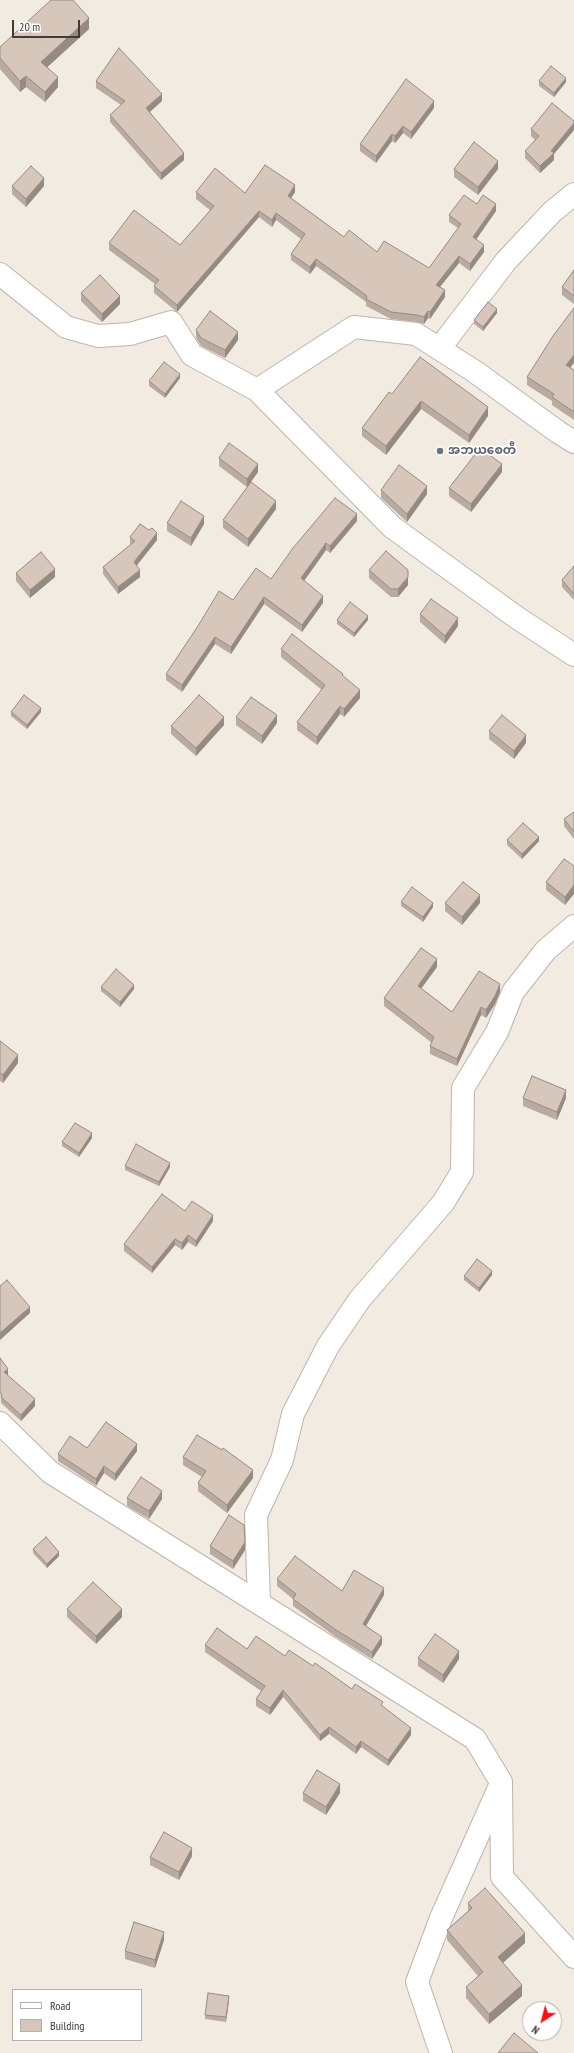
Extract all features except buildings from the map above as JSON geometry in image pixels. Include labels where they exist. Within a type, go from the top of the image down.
[{"type":"street","points":[[439,349],[506,261],[552,212],[574,194]]},
{"type":"street","points":[[0,274],[66,327],[98,336],[130,334],[171,322],[192,355],[257,390],[392,527],[516,617],[574,655]]},
{"type":"street","points":[[257,390],[354,327],[416,334],[474,371],[574,442]]},
{"type":"street","points":[[259,1604],[256,1515],[282,1460],[293,1414],[328,1346],[360,1299],[443,1203],[462,1172],[463,1088],[497,1032],[513,992],[546,950],[574,926]]},
{"type":"street","points":[[0,1423],[50,1472],[474,1739],[501,1782],[502,1877],[574,1957]]},
{"type":"street","points":[[441,2053],[417,1982],[441,1918],[501,1782]]},
{"type":"place","name":"အဘယစေတီ","points":[[440,451]]}]
